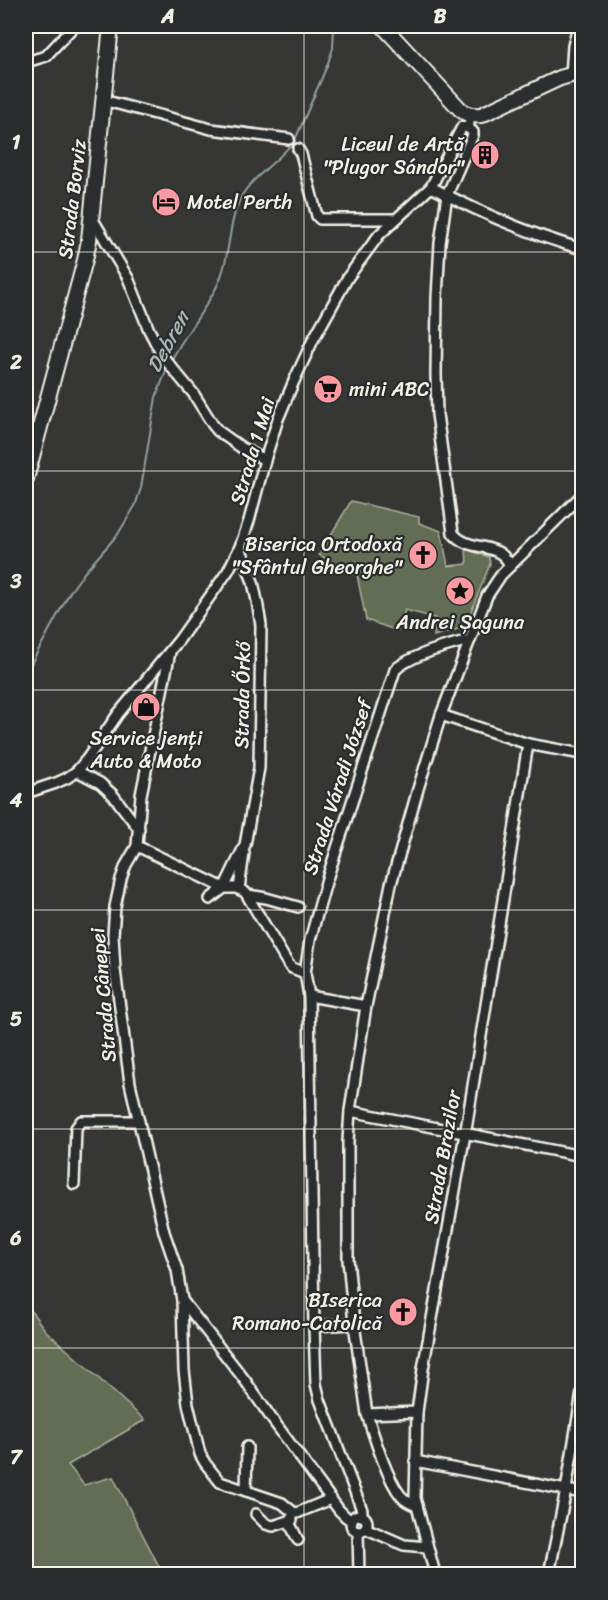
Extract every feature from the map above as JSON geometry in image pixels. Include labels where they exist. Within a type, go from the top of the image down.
[{"type":"main road","name":"Strada Borviz","points":[[26,479],[85,260],[92,218],[110,26]]},
{"type":"main road","points":[[386,27],[470,122],[543,85],[577,73]]},
{"type":"street","points":[[26,63],[46,56],[74,26]]},
{"type":"street","points":[[577,73],[573,46],[578,26]]},
{"type":"street","points":[[103,100],[212,129],[289,139]]},
{"type":"street","points":[[470,122],[473,135],[447,195],[440,243],[435,374],[437,414],[453,533],[458,539],[468,544],[501,554],[512,565]]},
{"type":"street","name":"Strada 1 Mai","points":[[26,793],[67,778],[77,771],[118,714],[170,652],[228,571],[240,547],[278,419],[294,381],[335,300],[379,235],[431,187],[461,129],[470,122]]},
{"type":"street","points":[[298,149],[302,154],[317,216],[320,219],[395,219]]},
{"type":"street","points":[[431,187],[512,225],[582,249]]},
{"type":"street","points":[[92,218],[128,278],[149,330],[163,357],[193,393],[218,431],[242,448],[265,460]]},
{"type":"street","points":[[417,1506],[404,1500],[396,1490],[372,1432],[367,1414],[354,1324],[347,1236],[347,1159],[350,1111],[366,1006],[391,884],[418,789],[441,715],[490,590],[501,575],[581,500]]},
{"type":"street","name":"Strada Őrkő","points":[[239,889],[259,768],[261,642],[257,601],[240,547]]},
{"type":"street","name":"Strada Váradi József","points":[[356,1518],[362,1510],[316,1384],[309,996],[305,973],[310,940],[326,882],[395,670],[404,662],[470,640]]},
{"type":"street","name":"Strada Cânepei","points":[[170,652],[144,774],[137,846],[126,865],[115,907],[113,935],[115,970],[130,1083],[165,1232],[177,1270],[182,1300],[184,1370],[188,1404],[200,1454],[220,1482],[282,1503],[292,1516]]},
{"type":"street","points":[[441,715],[528,744],[582,754]]},
{"type":"street","name":"Strada Brazilor","points":[[435,1575],[415,1490],[417,1412],[528,744]]},
{"type":"street","points":[[77,771],[100,783],[113,795],[139,829]]},
{"type":"street","name":"Strada Őrkő","points":[[210,899],[224,888],[245,845]]},
{"type":"street","points":[[137,846],[224,888],[239,889],[248,896],[288,964],[305,973]]},
{"type":"street","points":[[248,896],[266,898],[298,907]]},
{"type":"street","points":[[309,996],[366,1006]]},
{"type":"street","points":[[350,1111],[582,1156]]},
{"type":"street","points":[[74,1184],[76,1128],[81,1121],[139,1120]]},
{"type":"street","name":"Strada Cânepei","points":[[182,1300],[244,1379],[331,1499],[346,1517],[356,1518]]},
{"type":"street","points":[[314,1326],[354,1324]]},
{"type":"street","points":[[549,1575],[582,1393]]},
{"type":"street","points":[[367,1414],[417,1412]]},
{"type":"street","points":[[246,1491],[247,1447]]},
{"type":"street","points":[[415,1461],[582,1493]]},
{"type":"street","points":[[256,1514],[266,1524],[273,1526],[331,1499]]},
{"type":"street","points":[[292,1516],[290,1524],[298,1540]]},
{"type":"street","points":[[356,1518],[352,1526],[404,1545],[427,1547]]},
{"type":"street","points":[[359,1575],[361,1529]]},
{"type":"green space","points":[[351,501],[419,517],[419,523],[441,531],[448,566],[467,564],[466,549],[489,557],[490,564],[465,627],[434,636],[435,618],[405,610],[398,631],[366,620],[357,575],[319,555]]},
{"type":"green space","points":[[26,1304],[45,1330],[145,1420],[68,1465],[84,1485],[113,1477],[163,1574],[26,1574]]},
{"type":"waterway","name":"Debren","points":[[171,361],[217,286],[225,264],[233,219],[241,197],[252,182],[295,140],[327,66],[333,48],[334,26]]},
{"type":"waterway","name":"Debren","points":[[26,673],[70,592],[118,534],[135,506],[141,488],[156,397],[168,366]]},
{"type":"place","name":"Liceul de Artă \"Plugor Sándor\"","points":[[485,155]]},
{"type":"place","name":"Motel Perth","points":[[166,202]]},
{"type":"place","name":"mini ABC","points":[[328,389]]},
{"type":"place","name":"Biserica Ortodoxă \"Sfântul Gheorghe\"","points":[[423,555]]},
{"type":"place","name":"Andrei Șaguna","points":[[460,591]]},
{"type":"place","name":"Service jenți Auto & Moto","points":[[146,707]]},
{"type":"place","name":"BIserica Romano-Catolică","points":[[403,1312]]}]
